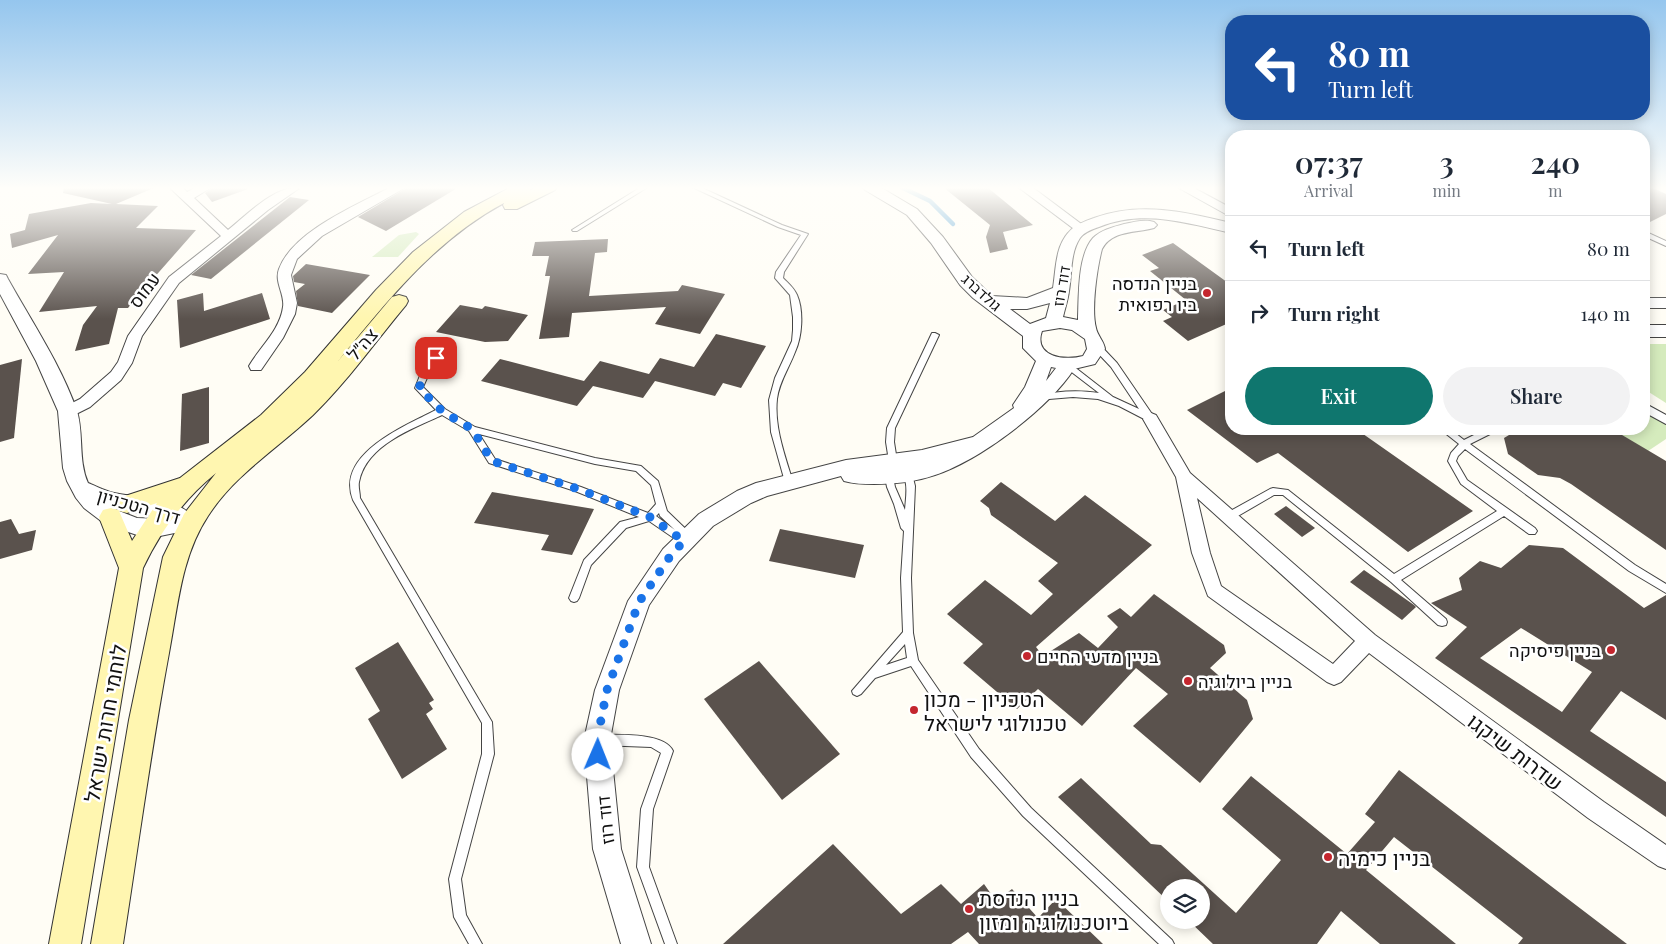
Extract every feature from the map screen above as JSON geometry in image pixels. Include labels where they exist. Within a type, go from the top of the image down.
[{"type":"main road","name":"צה״ל","points":[[158,520],[188,484],[294,398],[407,269],[439,238],[449,231]]},
{"type":"main road","name":"צה״ל","points":[[192,522],[216,488],[234,468],[306,408],[442,253],[472,231]]},
{"type":"main road","points":[[131,568],[119,511],[188,484]]},
{"type":"main road","name":"לוחמי חרות ישראל","points":[[65,944],[131,568],[158,520]]},
{"type":"main road","name":"לוחמי חרות ישראל","points":[[107,944],[143,720],[175,556],[192,522]]},
{"type":"street","points":[[223,231],[228,236]]},
{"type":"street","name":"עמוס","points":[[67,412],[85,403],[116,376],[125,362],[135,336],[174,280],[234,231]]},
{"type":"street","points":[[256,366],[280,330],[290,306],[283,281],[285,268],[294,253],[311,238],[323,231]]},
{"type":"street","name":"גולדברג","points":[[929,231],[966,281],[1032,334]]},
{"type":"street","name":"דוד רוז","points":[[1053,322],[1061,291],[1067,251],[1074,235],[1079,231]]},
{"type":"street","name":"דוד רוז","points":[[1092,338],[1090,272],[1093,251],[1099,241],[1118,231]]},
{"type":"street","name":"דוד רוז","points":[[1198,231],[1225,237]]},
{"type":"street","name":"דרך הטכניון","points":[[0,279],[47,368],[67,412],[72,467],[75,477],[92,505],[119,511],[125,524],[158,520],[192,522]]},
{"type":"street","points":[[989,300],[1013,305],[1032,304],[1061,291]]},
{"type":"street","points":[[989,300],[1053,322],[1070,323],[1092,338],[1094,355],[1089,360],[1068,365],[1045,360],[1032,347],[1030,340],[1035,328],[1053,322]]},
{"type":"street","points":[[1650,303],[1666,302]]},
{"type":"street","points":[[1650,331],[1666,331]]},
{"type":"street","name":"דוד רוז","points":[[1016,416],[1033,389],[1045,360]]},
{"type":"street","name":"דוד רוז","points":[[636,944],[607,849],[597,740],[607,690],[639,602],[671,555],[682,533],[763,488],[824,474],[929,469],[958,456],[981,442],[1016,416],[1040,398],[1063,376],[1068,365]]},
{"type":"street","points":[[1650,411],[1666,420]]},
{"type":"street","points":[[1150,419],[1184,477],[1201,553],[1214,592],[1334,676],[1368,640]]},
{"type":"street","name":"שדרות שיקגו","points":[[1184,477],[1368,640],[1596,810],[1666,858]]},
{"type":"lane","points":[[789,482],[772,420],[775,386],[796,345],[798,330],[794,294],[779,278],[780,272],[805,234],[796,231]]},
{"type":"lane","points":[[1650,236],[1666,244]]},
{"type":"lane","points":[[935,335],[891,428],[890,442],[897,471],[911,486],[906,578],[908,633],[913,661],[975,753],[1027,812],[1168,944]]},
{"type":"lane","points":[[1092,338],[1114,365],[1150,419]]},
{"type":"lane","points":[[446,347],[426,370],[419,388],[442,411],[472,429],[595,461],[638,468],[655,483],[663,513],[682,533]]},
{"type":"lane","points":[[1068,365],[1111,398],[1150,419]]},
{"type":"lane","points":[[1040,398],[1081,393],[1111,398]]},
{"type":"lane","points":[[442,411],[388,440],[370,453],[360,467],[355,482],[355,490],[356,498],[487,722],[488,754],[455,879],[460,917],[476,944]]},
{"type":"lane","points":[[472,429],[492,461],[578,489],[650,517],[682,533]]},
{"type":"lane","points":[[1452,435],[1632,568],[1666,589]]},
{"type":"lane","points":[[1463,444],[1481,435]]},
{"type":"lane","points":[[1463,444],[1461,455],[1452,461],[1464,482],[1532,531]]},
{"type":"lane","points":[[897,471],[891,487],[899,504],[908,536]]},
{"type":"lane","points":[[1228,517],[1273,491],[1285,492],[1394,580],[1442,622]]},
{"type":"lane","points":[[574,598],[587,563],[623,525],[650,517],[661,504]]},
{"type":"lane","points":[[1394,580],[1504,511]]},
{"type":"lane","points":[[857,692],[908,633]]},
{"type":"lane","points":[[871,675],[913,661]]},
{"type":"lane","points":[[597,740],[652,742],[667,751],[647,808],[643,867],[671,944]]},
{"type":"green space","points":[[416,232],[419,234],[398,257],[372,257],[399,235]]},
{"type":"green space","points":[[1650,344],[1666,344],[1666,403],[1650,393]]},
{"type":"green space","points":[[1650,411],[1666,420],[1666,439],[1648,451],[1622,435],[1650,435]]},
{"type":"building","points":[[21,231],[195,231],[150,280],[128,308],[118,308],[109,344],[75,351],[83,325],[97,306],[39,312],[64,272],[28,274],[58,235],[12,248],[10,234]]},
{"type":"building","points":[[247,231],[270,231],[211,279],[191,275]]},
{"type":"building","points":[[988,231],[1007,231],[1003,232],[1008,249],[990,253],[986,237]]},
{"type":"building","points":[[608,239],[607,252],[595,253],[589,296],[678,291],[682,285],[725,294],[700,334],[655,324],[666,307],[572,313],[569,337],[539,339],[550,276],[545,276],[549,256],[532,256],[535,242]]},
{"type":"building","name":"בניין הנדסה ביו רפואית","points":[[1173,243],[1225,281],[1225,325],[1188,341],[1163,321],[1172,317],[1163,310],[1186,300],[1150,271],[1159,268],[1142,255]]},
{"type":"building","points":[[306,264],[370,275],[332,313],[298,306],[296,291],[305,284],[294,282],[293,276]]},
{"type":"building","points":[[203,293],[204,311],[262,293],[270,319],[180,348],[177,300]]},
{"type":"building","points":[[460,305],[482,309],[485,306],[528,315],[508,341],[485,342],[436,332]]},
{"type":"building","points":[[716,334],[766,346],[741,388],[723,383],[715,396],[655,381],[643,398],[593,386],[577,406],[481,381],[500,359],[584,381],[600,361],[649,374],[660,358],[694,367]]},
{"type":"building","points":[[22,359],[14,438],[0,442],[0,365]]},
{"type":"building","points":[[209,387],[209,443],[180,451],[182,394]]},
{"type":"building","points":[[1225,391],[1225,435],[1365,435],[1473,511],[1408,552],[1278,453],[1257,463],[1187,410]]},
{"type":"building","points":[[1509,435],[1622,435],[1666,461],[1666,550],[1571,484],[1560,478],[1538,475],[1508,454],[1504,438]]},
{"type":"building","points":[[1001,482],[1055,521],[1085,495],[1152,545],[1036,647],[1043,656],[1079,633],[1098,648],[1118,627],[1107,616],[1120,608],[1131,617],[1154,594],[1224,645],[1226,653],[1210,668],[1247,700],[1253,719],[1200,783],[1133,726],[1168,694],[1136,668],[1082,726],[1038,689],[1017,709],[963,663],[983,644],[947,614],[985,580],[1031,615],[1053,594],[1038,581],[1058,563],[991,515],[989,508],[980,501]]},
{"type":"building","points":[[492,492],[594,509],[572,555],[541,550],[549,535],[474,523]]},
{"type":"building","points":[[1286,506],[1315,528],[1302,537],[1274,514]]},
{"type":"building","points":[[11,519],[19,534],[36,530],[32,550],[0,559],[0,522]]},
{"type":"building","points":[[780,529],[864,545],[855,578],[769,561]]},
{"type":"building","points":[[1529,545],[1563,548],[1644,608],[1666,595],[1666,720],[1621,691],[1590,731],[1666,782],[1666,817],[1435,658],[1467,627],[1431,603],[1462,590],[1459,578],[1480,561],[1501,568]],"holes":[[[1521,628],[1592,672],[1562,712],[1480,658]]]},
{"type":"building","points":[[1364,570],[1416,607],[1402,620],[1350,582]]},
{"type":"building","points":[[398,642],[434,700],[429,703],[433,709],[426,714],[447,749],[402,779],[368,719],[380,711],[355,668]]},
{"type":"building","points":[[759,661],[840,754],[782,800],[704,699]]},
{"type":"building","name":"בניין כימיה","points":[[1399,770],[1627,944],[1518,944],[1523,938],[1394,837],[1366,870],[1456,944],[1380,944],[1341,911],[1317,944],[1213,944],[1197,929],[1210,929],[1210,889],[1236,913],[1281,860],[1222,809],[1251,776],[1347,854],[1375,822],[1365,814]]},
{"type":"building","name":"בניין כימיה","points":[[1081,778],[1151,844],[1161,845],[1198,879],[1160,879],[1160,893],[1058,797]]},
{"type":"building","points":[[833,844],[901,914],[941,884],[961,904],[984,884],[996,901],[1012,889],[1038,918],[1056,899],[1103,944],[979,944],[968,932],[951,944],[723,944]]},
{"type":"place","name":"בניין הנדסה ביו רפואית","points":[[1207,293]]},
{"type":"place","name":"בניין פיסיקה","points":[[1611,650]]},
{"type":"place","name":"בניין מדעי החיים","points":[[1027,656]]},
{"type":"place","name":"בניין ביולוגיה","points":[[1188,681]]},
{"type":"place","name":"הטכניון - מכון טכנולוגי לישראל","points":[[914,710]]},
{"type":"place","name":"בניין כימיה","points":[[1328,857]]},
{"type":"place","name":"בניין הנדסת ביוטכנולוגיה ומזון","points":[[969,909]]},
{"type":"route","points":[[436,358],[426,370],[419,388],[442,411],[472,429],[492,461],[578,489],[650,517],[684,541],[671,555],[639,602],[607,690],[597,740],[598,755]]}]
